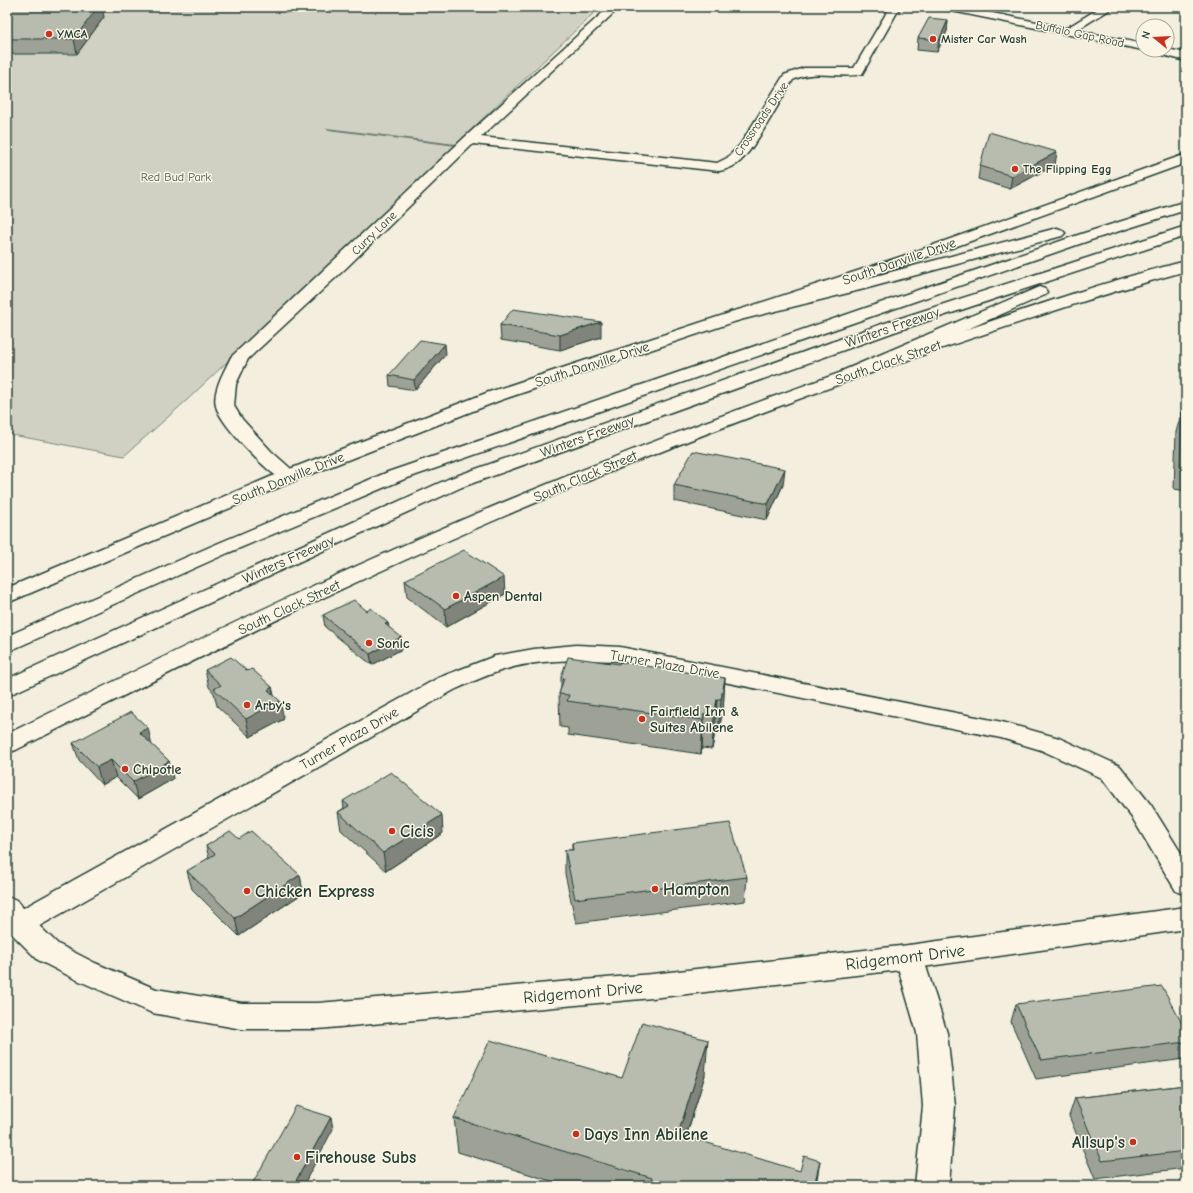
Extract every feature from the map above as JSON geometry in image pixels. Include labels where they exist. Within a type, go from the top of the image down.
[{"type":"main road","name":"Curry Lane","points":[[289,476],[264,455],[234,422],[225,406],[227,384],[240,357],[340,265],[470,140],[615,7]]},
{"type":"main road","name":"Crossroads Drive","points":[[470,140],[719,167],[732,161],[745,147],[783,84],[794,74],[803,71],[835,74],[851,74],[858,72],[895,7]]},
{"type":"main road","name":"Buffalo Gap Road","points":[[947,7],[1135,45]]},
{"type":"main road","points":[[1068,31],[1109,7]]},
{"type":"main road","points":[[1175,55],[1186,57]]},
{"type":"main road","name":"South Danville Drive","points":[[7,596],[289,476],[495,396],[908,259],[1186,158]]},
{"type":"main road","points":[[736,316],[858,286],[1186,199]]},
{"type":"main road","name":"Winters Freeway","points":[[7,645],[221,549],[395,476],[1078,239],[1186,205]]},
{"type":"main road","name":"Winters Freeway","points":[[7,688],[455,483],[888,328],[1186,231]]},
{"type":"main road","points":[[848,374],[1167,237]]},
{"type":"main road","name":"South Clack Street","points":[[7,744],[282,609],[502,510],[643,452],[848,374],[1086,295],[1186,266]]},
{"type":"main road","name":"Turner Plaza Drive","points":[[13,916],[446,684],[495,664],[534,656],[576,652],[620,654],[665,661],[763,683],[1002,730],[1050,744],[1111,772],[1142,812],[1186,884]]},
{"type":"main road","name":"Ridgemont Drive","points":[[13,916],[48,952],[85,971],[152,1000],[242,1016],[318,1016],[652,986],[909,957],[1186,918]]},
{"type":"main road","points":[[909,957],[932,1033],[939,1106],[932,1186]]},
{"type":"green space","name":"Red Bud Park","points":[[7,7],[587,7],[597,10],[186,401],[124,456],[7,434]]},
{"type":"building","points":[[14,7],[98,7],[74,39],[7,39],[7,14]]},
{"type":"building","points":[[929,18],[948,20],[939,40],[918,38]]},
{"type":"building","points":[[989,132],[1057,152],[1012,176],[980,166]]},
{"type":"building","points":[[513,309],[601,322],[560,335],[500,325]]},
{"type":"building","points":[[420,340],[445,344],[414,380],[389,375]]},
{"type":"building","points":[[1182,411],[1186,411],[1186,468],[1180,467]]},
{"type":"building","points":[[693,451],[785,469],[768,504],[674,485]]},
{"type":"building","points":[[464,550],[504,577],[445,609],[405,580]]},
{"type":"building","name":"Sonic","points":[[354,600],[367,611],[371,608],[388,623],[385,624],[401,637],[370,654],[323,615]]},
{"type":"building","points":[[231,657],[247,671],[252,669],[272,687],[268,690],[280,701],[246,719],[214,689],[221,685],[205,670]]},
{"type":"building","points":[[568,657],[619,664],[620,662],[725,678],[721,699],[717,699],[714,716],[704,714],[703,720],[567,701],[569,695],[559,694],[564,678],[561,677]]},
{"type":"building","points":[[131,712],[148,728],[139,732],[169,761],[133,782],[111,760],[97,767],[73,743]]},
{"type":"building","name":"Cicis","points":[[391,772],[442,815],[383,853],[338,812],[349,806],[343,801]]},
{"type":"building","points":[[730,823],[747,877],[575,899],[565,850],[573,850],[572,843]]},
{"type":"building","name":"Chicken Express","points":[[230,831],[239,839],[251,831],[300,875],[235,918],[187,871],[215,854],[206,846]]},
{"type":"building","points":[[1162,986],[1186,1031],[1186,1042],[1041,1060],[1016,1004]]},
{"type":"building","points":[[642,1022],[708,1040],[678,1134],[800,1171],[804,1156],[820,1161],[814,1186],[650,1186],[652,1178],[454,1118],[490,1040],[622,1078]]},
{"type":"building","name":"Allsup's","points":[[1186,1085],[1186,1151],[1102,1161],[1075,1098]]},
{"type":"building","name":"Firehouse Subs","points":[[296,1106],[331,1117],[293,1186],[251,1186]]},
{"type":"waterway","points":[[328,129],[456,145]]},
{"type":"place","name":"YMCA","points":[[49,34]]},
{"type":"place","name":"Mister Car Wash","points":[[933,39]]},
{"type":"place","name":"The Flipping Egg","points":[[1015,169]]},
{"type":"place","name":"Aspen Dental","points":[[456,596]]},
{"type":"place","name":"Sonic","points":[[369,643]]},
{"type":"place","name":"Arby's","points":[[247,705]]},
{"type":"place","name":"Fairfield Inn & Suites Abilene","points":[[642,719]]},
{"type":"place","name":"Chipotle","points":[[125,769]]},
{"type":"place","name":"Cicis","points":[[392,831]]},
{"type":"place","name":"Hampton","points":[[655,889]]},
{"type":"place","name":"Chicken Express","points":[[247,891]]},
{"type":"place","name":"Days Inn Abilene","points":[[576,1134]]},
{"type":"place","name":"Allsup's","points":[[1133,1142]]},
{"type":"place","name":"Firehouse Subs","points":[[297,1157]]}]
